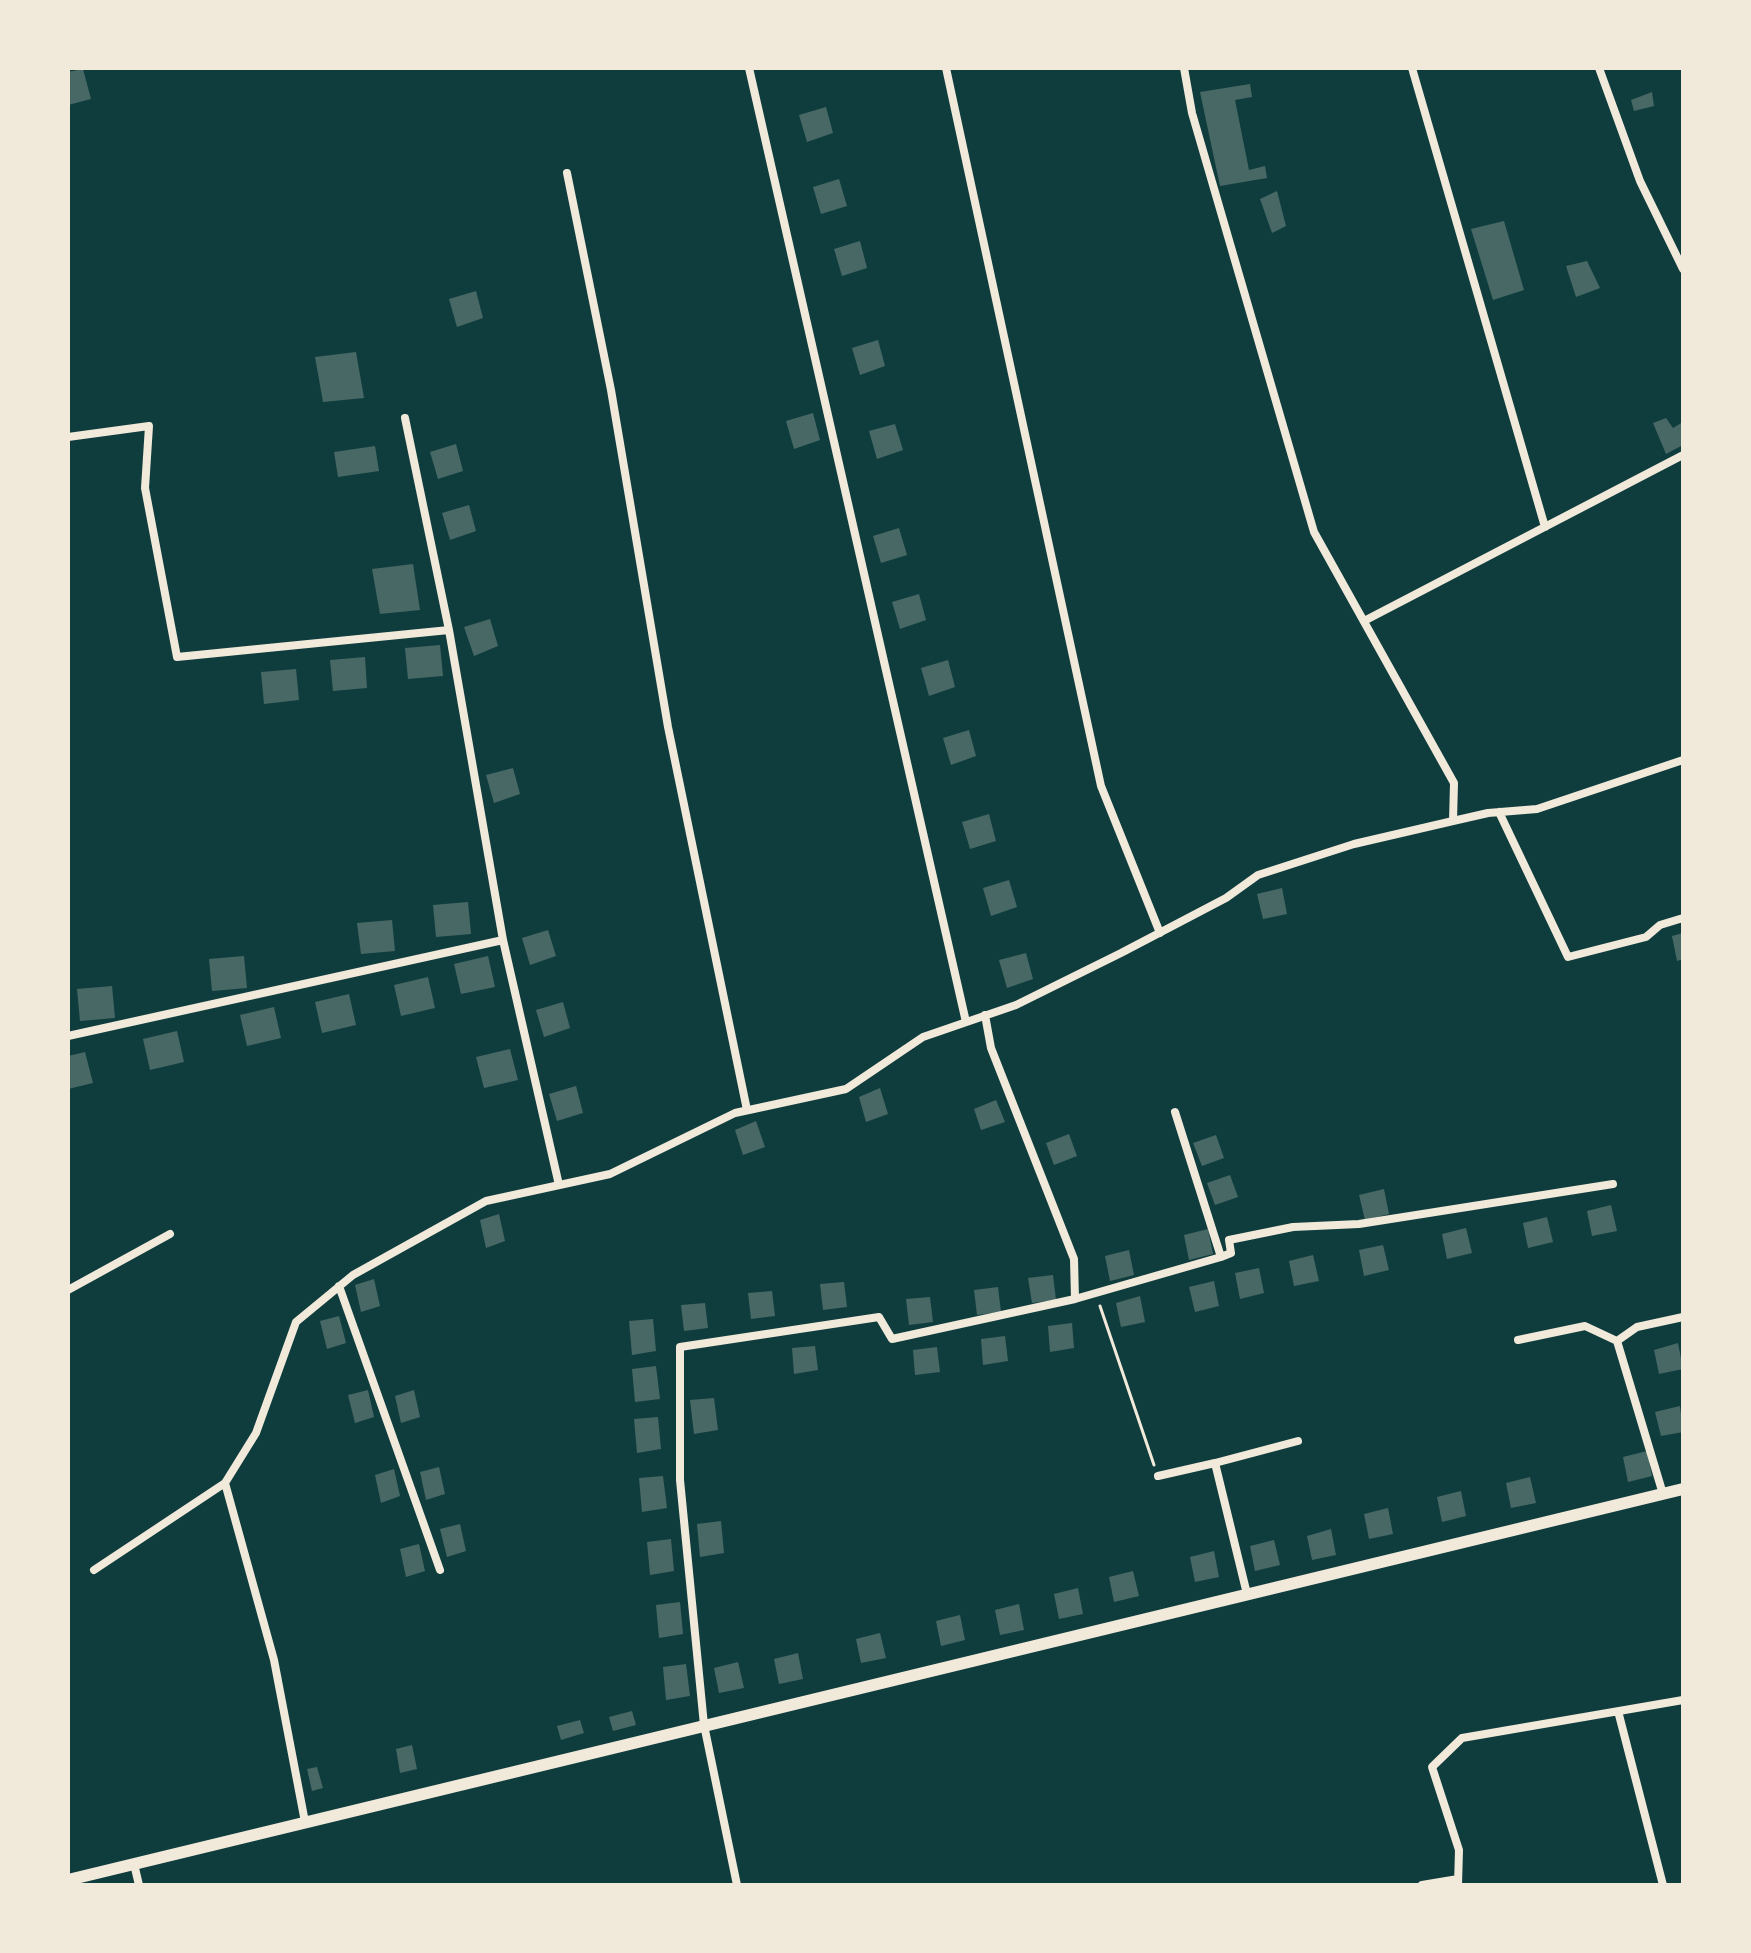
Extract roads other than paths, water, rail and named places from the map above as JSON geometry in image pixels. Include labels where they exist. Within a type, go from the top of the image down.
[{"type":"street","points":[[749,68],[966,1022]]},
{"type":"street","points":[[946,68],[1101,786],[1160,933]]},
{"type":"street","points":[[1184,68],[1192,113],[1314,532],[1454,783],[1453,821]]},
{"type":"street","points":[[1412,68],[1545,527]]},
{"type":"street","points":[[1599,68],[1640,181],[1683,269]]},
{"type":"street","points":[[567,173],[611,390],[668,727],[747,1110]]},
{"type":"street","points":[[405,418],[449,630],[503,940],[559,1185]]},
{"type":"street","points":[[68,437],[149,426],[145,488],[177,657],[449,630]]},
{"type":"street","points":[[1364,621],[1683,455]]},
{"type":"street","points":[[94,1570],[225,1483],[256,1433],[296,1322],[353,1275],[486,1201],[610,1174],[747,1110],[846,1089],[923,1037],[1016,1005],[1160,933],[1258,875],[1354,844],[1499,812],[1537,809],[1683,760]]},
{"type":"street","points":[[1499,812],[1568,957],[1646,937],[1660,925],[1683,918]]},
{"type":"street","points":[[68,1036],[503,940]]},
{"type":"street","points":[[985,1015],[991,1048],[1074,1259],[1075,1299]]},
{"type":"street","points":[[1175,1112],[1221,1257]]},
{"type":"street","points":[[737,1885],[704,1725],[680,1480],[680,1347],[879,1317],[892,1339],[1075,1299],[1221,1257],[1231,1253],[1229,1240],[1280,1230],[1359,1224],[1613,1184]]},
{"type":"street","points":[[68,1290],[170,1234]]},
{"type":"street","points":[[339,1286],[440,1570]]},
{"type":"street","points":[[1617,1341],[1637,1327],[1683,1317]]},
{"type":"street","points":[[1518,1340],[1585,1326],[1617,1341],[1663,1494]]},
{"type":"street","points":[[1158,1476],[1298,1441]]},
{"type":"street","points":[[1215,1463],[1247,1594]]},
{"type":"street","points":[[225,1483],[274,1660],[305,1822]]},
{"type":"street","points":[[68,1880],[1683,1489]]},
{"type":"street","points":[[1422,1885],[1458,1882],[1459,1850],[1432,1767],[1462,1738],[1683,1700]]},
{"type":"street","points":[[1618,1711],[1663,1885]]},
{"type":"street","points":[[134,1864],[139,1885]]}]
